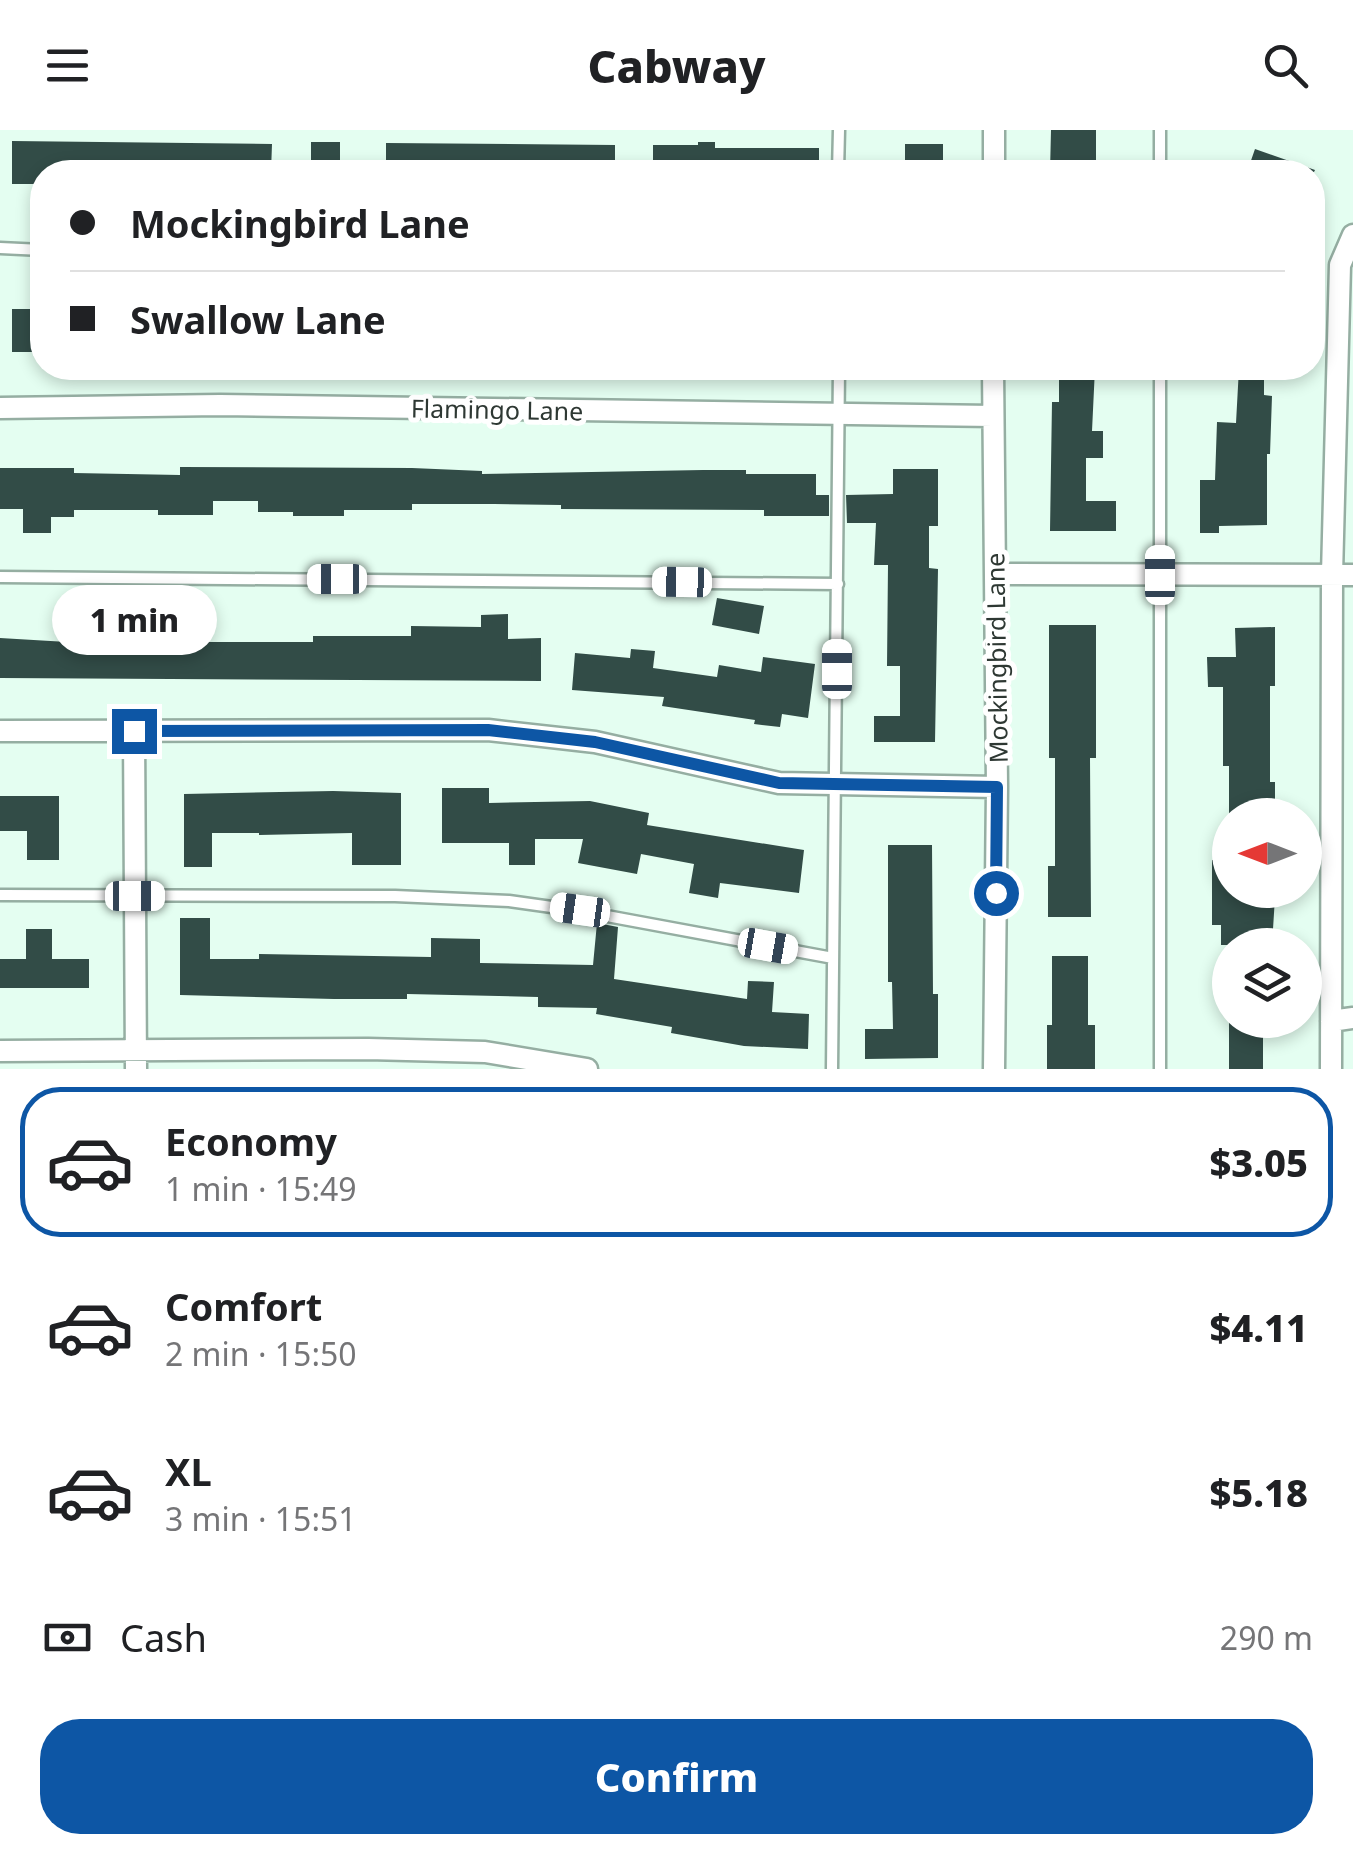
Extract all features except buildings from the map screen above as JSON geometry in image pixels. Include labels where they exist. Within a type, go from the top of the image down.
[{"type":"street","points":[[994,130],[994,160]]},
{"type":"street","points":[[1331,1069],[1343,575],[1340,265],[1353,235]]},
{"type":"street","name":"Mockingbird Lane","points":[[994,380],[997,787],[994,1069]]},
{"type":"street","name":"Flamingo Lane","points":[[0,408],[220,405],[993,416]]},
{"type":"street","points":[[995,574],[1343,575]]},
{"type":"street","points":[[0,731],[488,730],[595,742],[779,783],[997,787]]},
{"type":"street","points":[[134,731],[136,1060]]},
{"type":"street","points":[[1331,1022],[1353,1018]]},
{"type":"street","points":[[0,1051],[136,1060],[368,1049],[485,1052],[587,1069]]},
{"type":"lane","points":[[838,160],[839,130]]},
{"type":"lane","points":[[1160,130],[1160,160]]},
{"type":"lane","points":[[0,248],[30,249]]},
{"type":"lane","points":[[832,1069],[839,380]]},
{"type":"lane","points":[[1160,380],[1160,1069]]},
{"type":"lane","points":[[0,577],[838,584]]},
{"type":"lane","points":[[0,894],[395,896],[509,901],[580,910],[833,958]]},
{"type":"route","points":[[134,731],[488,730],[595,742],[779,783],[997,787],[996,893]]}]
